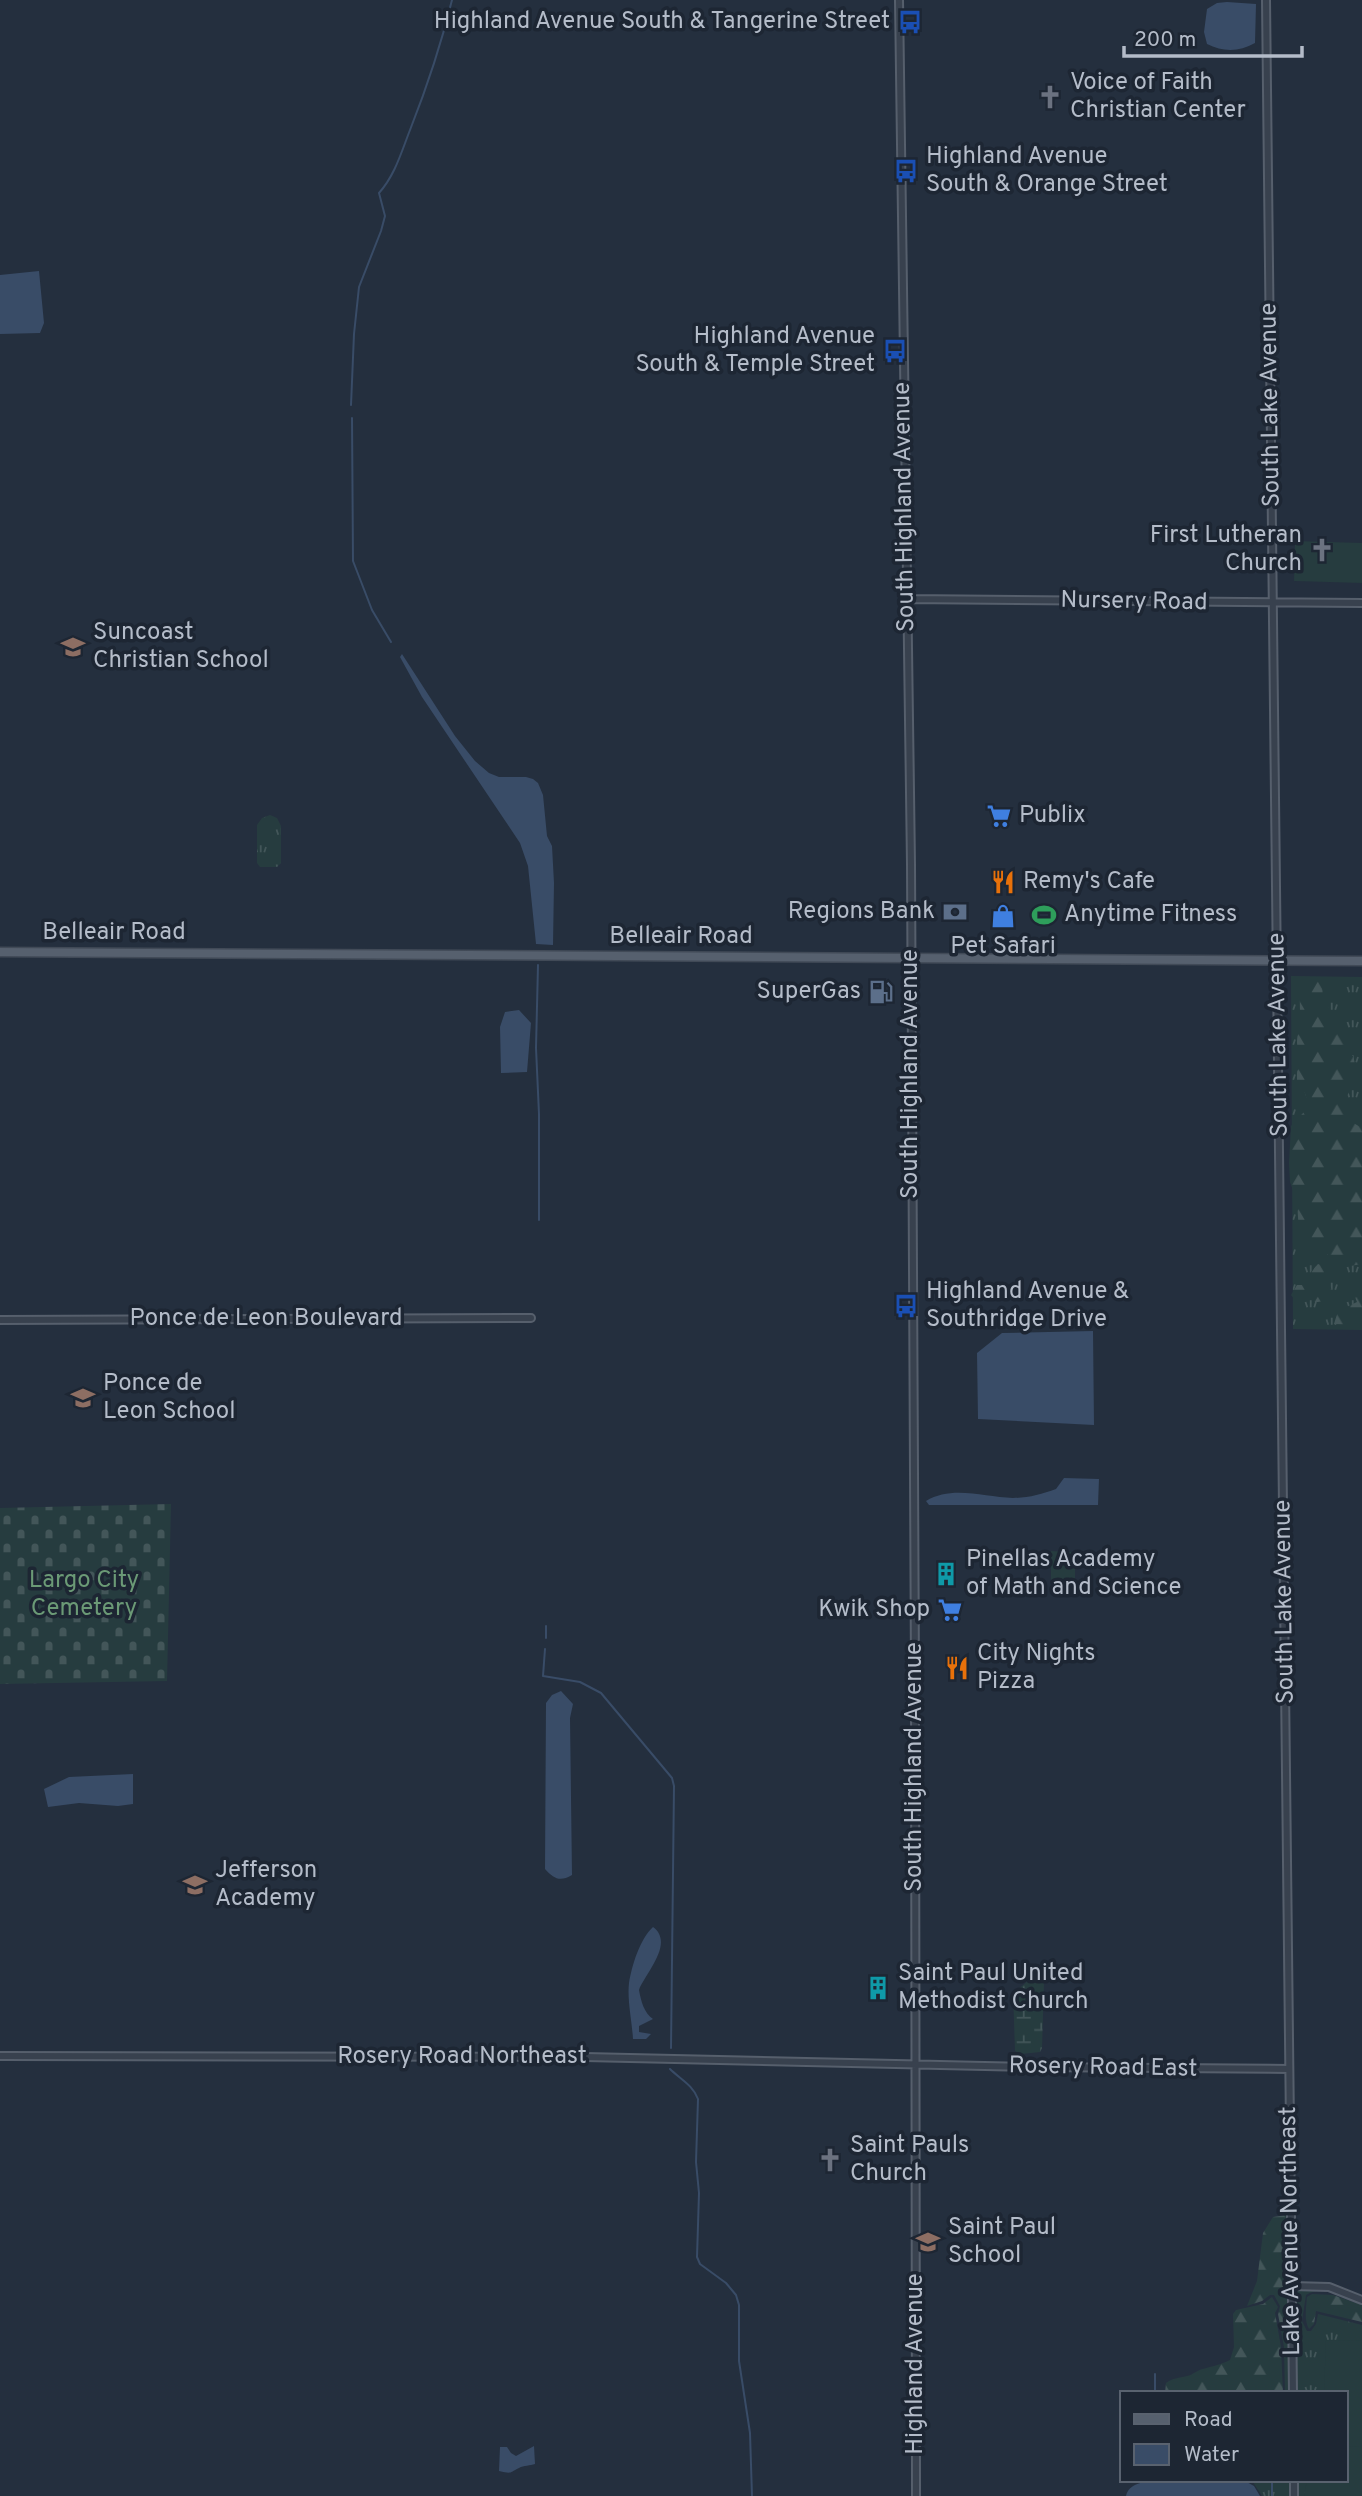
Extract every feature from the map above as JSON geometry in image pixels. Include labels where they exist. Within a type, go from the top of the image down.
[{"type":"main road","name":"Belleair Road","points":[[0,951],[1362,961]]},
{"type":"street","name":"South Highland Avenue","points":[[899,0],[911,958],[916,2064]]},
{"type":"street","name":"South Lake Avenue","points":[[1266,0],[1289,2069]]},
{"type":"street","name":"Nursery Road","points":[[906,599],[1362,603]]},
{"type":"street","name":"Ponce de Leon Boulevard","points":[[0,1320],[531,1318]]},
{"type":"street","name":"Rosery Road Northeast","points":[[0,2058],[585,2057],[916,2064]]},
{"type":"street","name":"Rosery Road East","points":[[916,2064],[1289,2069]]},
{"type":"street","name":"Highland Avenue","points":[[916,2064],[916,2496]]},
{"type":"street","name":"Lake Avenue Northeast","points":[[1289,2069],[1293,2391]]},
{"type":"street","points":[[1292,2286],[1329,2287],[1362,2300]]},
{"type":"green space","points":[[1295,541],[1362,543],[1362,583],[1294,581]]},
{"type":"green space","points":[[270,815],[277,818],[281,826],[281,863],[277,867],[260,867],[257,863],[257,825],[262,818]]},
{"type":"green space","points":[[1291,976],[1362,977],[1362,1330],[1293,1329]]},
{"type":"green space","points":[[1309,978],[1322,984],[1323,998],[1329,1007],[1328,1017],[1349,1031],[1346,1046],[1341,1049],[1353,1056],[1355,1063],[1354,1079],[1346,1102],[1353,1107],[1346,1113],[1345,1118],[1362,1128],[1362,1264],[1350,1266],[1328,1255],[1313,1239],[1304,1240],[1299,1233],[1297,1201],[1290,1182],[1291,1126],[1304,1112],[1307,1100],[1303,1087],[1297,1083],[1301,1054],[1297,1040],[1301,985],[1302,980]]},
{"type":"green space","points":[[1318,1264],[1325,1266],[1330,1273],[1328,1282],[1331,1293],[1326,1300],[1318,1302],[1314,1302],[1311,1295],[1300,1306],[1291,1295],[1297,1285],[1305,1285],[1313,1278],[1311,1272]]},
{"type":"green space","points":[[1349,1279],[1362,1282],[1362,1325],[1334,1324],[1338,1311],[1357,1302],[1354,1295],[1344,1296],[1344,1286]]},
{"type":"green space","name":"Largo City Cemetery","points":[[171,1504],[167,1681],[0,1684],[0,1508]]},
{"type":"green space","points":[[1051,1551],[1075,1552],[1075,1590],[1051,1590]]},
{"type":"green space","points":[[1039,1975],[1044,1982],[1042,2048],[1040,2052],[1021,2054],[1015,2051],[1013,1990]]},
{"type":"green space","points":[[1287,2215],[1290,2391],[1285,2391],[1284,2347],[1278,2314],[1280,2306],[1274,2295],[1270,2295],[1247,2306],[1257,2281],[1263,2233],[1273,2217]]},
{"type":"green space","points":[[1316,2289],[1342,2295],[1319,2291],[1306,2295],[1302,2321],[1307,2331],[1311,2331],[1316,2324],[1318,2314],[1362,2325],[1362,2496],[1297,2496],[1297,2482],[1348,2482],[1348,2391],[1296,2391],[1295,2290]]},
{"type":"green space","points":[[1312,2294],[1333,2295],[1362,2305],[1362,2322],[1316,2311],[1314,2324],[1309,2329],[1306,2306],[1307,2297]]},
{"type":"green space","points":[[1272,2297],[1278,2307],[1275,2313],[1281,2347],[1283,2391],[1165,2391],[1169,2381],[1230,2360],[1234,2347],[1233,2314],[1236,2310],[1263,2304]]},
{"type":"green space","points":[[1326,2340],[1362,2341],[1362,2429],[1348,2429],[1348,2391],[1324,2391]]},
{"type":"green space","points":[[1362,2446],[1362,2496],[1304,2496],[1307,2482],[1348,2482],[1348,2447]]},
{"type":"green space","points":[[1253,2482],[1290,2482],[1290,2496],[1262,2496]]},
{"type":"water","points":[[1217,3],[1256,4],[1255,43],[1231,50],[1207,44],[1204,32],[1207,9]]},
{"type":"water","points":[[39,271],[44,323],[40,333],[0,334],[0,275]]},
{"type":"water","points":[[402,654],[455,736],[475,761],[489,773],[499,777],[526,777],[538,783],[543,795],[547,836],[552,846],[553,945],[536,944],[528,866],[520,843],[422,697],[400,657]]},
{"type":"water","points":[[519,1010],[531,1023],[527,1072],[501,1073],[500,1027],[505,1012]]},
{"type":"water","points":[[1093,1331],[1094,1425],[978,1419],[977,1353],[1002,1333]]},
{"type":"water","points":[[1064,1478],[1099,1479],[1098,1505],[929,1505],[926,1501],[936,1496],[957,1493],[1013,1498],[1030,1496],[1056,1489]]},
{"type":"water","points":[[561,1691],[573,1704],[570,1718],[572,1875],[561,1879],[545,1869],[546,1703],[552,1695]]},
{"type":"water","points":[[133,1774],[133,1804],[118,1806],[79,1803],[48,1807],[44,1789],[69,1777]]},
{"type":"water","points":[[653,1927],[659,1934],[660,1950],[639,1990],[645,2010],[653,2019],[639,2026],[639,2032],[651,2034],[646,2039],[633,2039],[629,1983],[637,1953]]},
{"type":"water","points":[[534,2446],[535,2464],[510,2472],[499,2471],[500,2447],[507,2447],[516,2456]]},
{"type":"water","points":[[1247,2482],[1254,2486],[1260,2496],[1126,2496],[1130,2488],[1142,2483]]},
{"type":"waterway","points":[[351,405],[359,287],[385,216],[379,193],[393,171],[416,114],[452,0]]},
{"type":"waterway","points":[[352,418],[353,561],[372,610],[391,642]]},
{"type":"waterway","points":[[538,965],[536,1048],[539,1220]]},
{"type":"waterway","points":[[546,1626],[546,1638]]},
{"type":"waterway","points":[[545,1649],[543,1676],[580,1682],[601,1693],[672,1778],[671,2048]]},
{"type":"waterway","points":[[670,2069],[690,2086],[698,2099],[697,2257],[700,2264],[726,2283],[736,2295],[739,2305],[739,2361],[750,2433],[752,2496]]},
{"type":"waterway","points":[[1155,2374],[1155,2391]]},
{"type":"waterway","points":[[1272,2482],[1272,2496]]},
{"type":"place","name":"Highland Avenue South & Tangerine Street","points":[[910,22]]},
{"type":"place","name":"Voice of Faith Christian Center","points":[[1050,97]]},
{"type":"place","name":"Highland Avenue South & Orange Street","points":[[906,171]]},
{"type":"place","name":"Highland Avenue South & Temple Street","points":[[895,351]]},
{"type":"place","name":"First Lutheran Church","points":[[1322,550]]},
{"type":"place","name":"Suncoast Christian School","points":[[73,647]]},
{"type":"place","name":"Publix","points":[[999,816]]},
{"type":"place","name":"Remy's Cafe","points":[[1003,882]]},
{"type":"place","name":"Regions Bank","points":[[955,912]]},
{"type":"place","name":"Anytime Fitness","points":[[1044,915]]},
{"type":"place","name":"Pet Safari","points":[[1003,916]]},
{"type":"place","name":"SuperGas","points":[[881,992]]},
{"type":"place","name":"Highland Avenue & Southridge Drive","points":[[906,1306]]},
{"type":"place","name":"Ponce de Leon School","points":[[83,1398]]},
{"type":"place","name":"Pinellas Academy of Math and Science","points":[[946,1574]]},
{"type":"place","name":"Kwik Shop","points":[[950,1610]]},
{"type":"place","name":"City Nights Pizza","points":[[957,1668]]},
{"type":"place","name":"Jefferson Academy","points":[[195,1885]]},
{"type":"place","name":"Saint Paul United Methodist Church","points":[[878,1988]]},
{"type":"place","name":"Saint Pauls Church","points":[[830,2160]]},
{"type":"place","name":"Saint Paul School","points":[[928,2242]]}]
